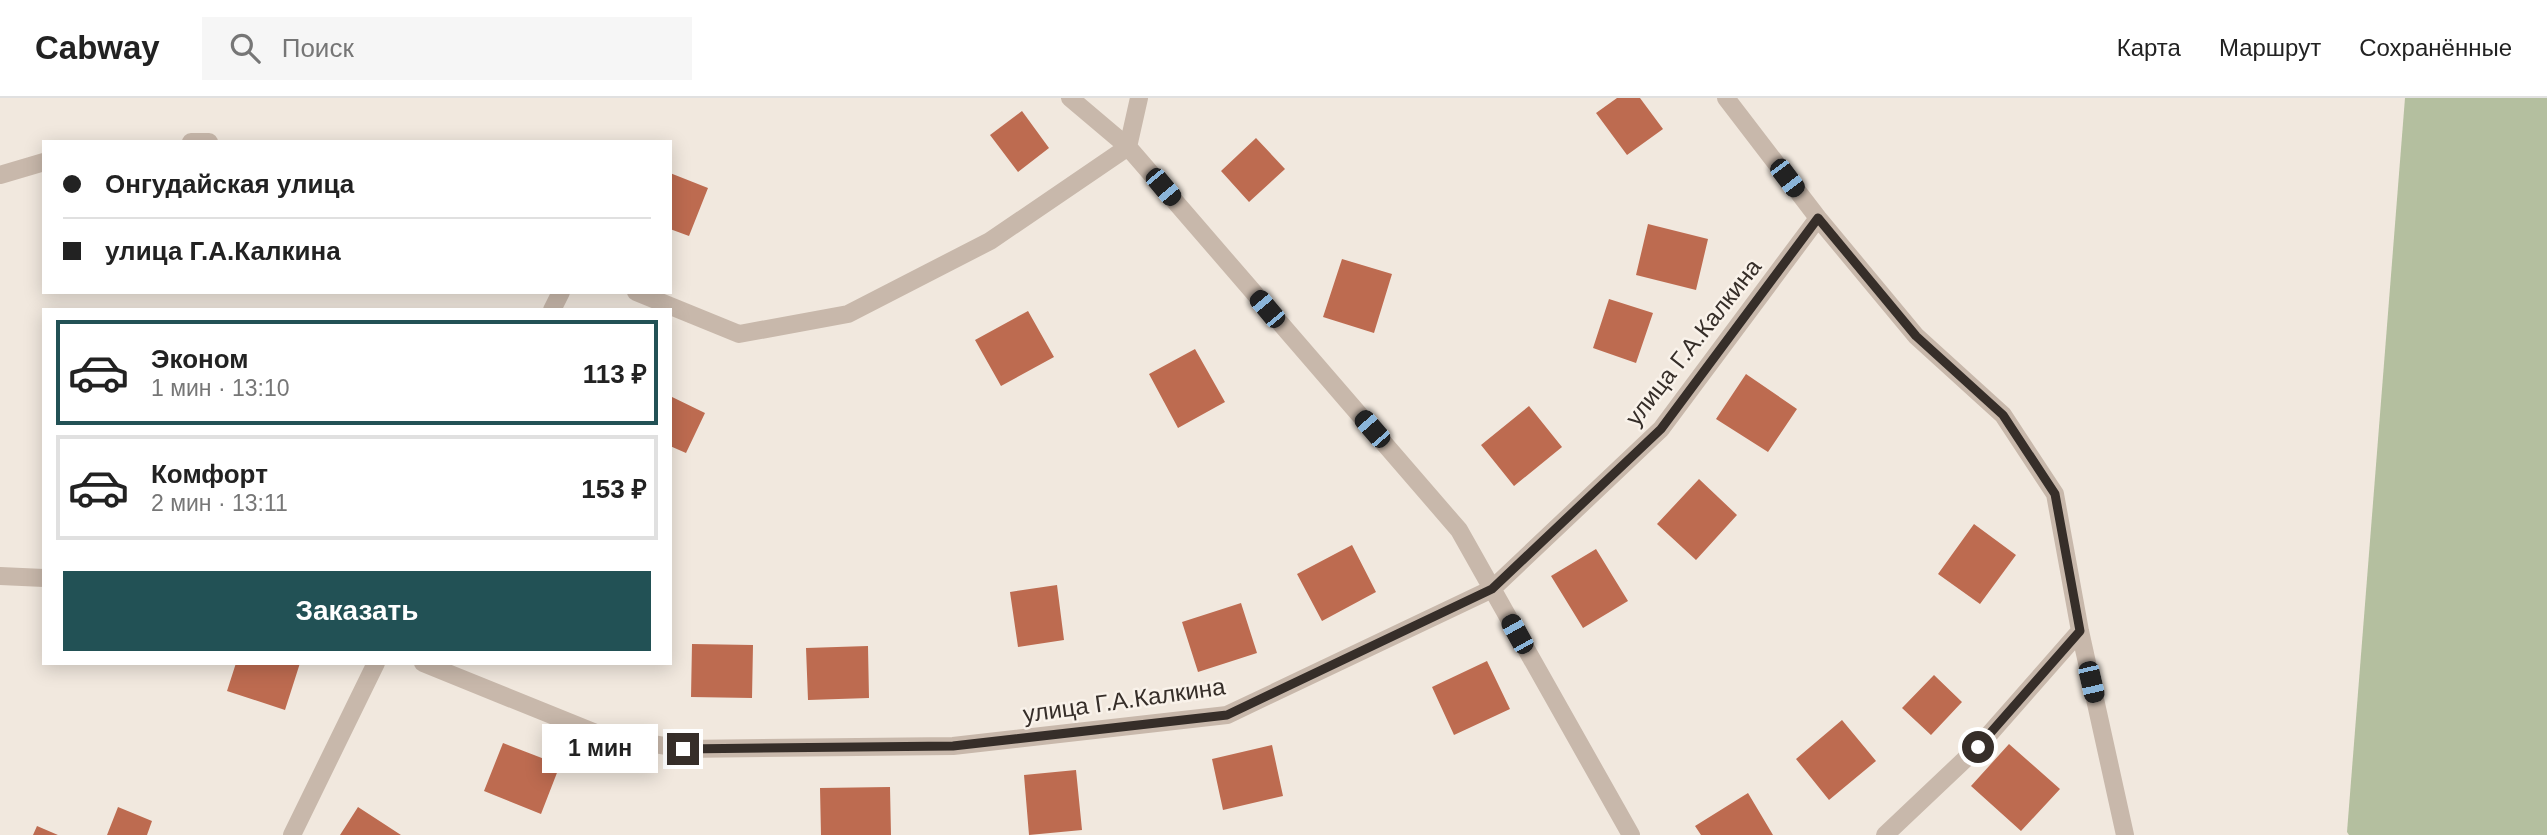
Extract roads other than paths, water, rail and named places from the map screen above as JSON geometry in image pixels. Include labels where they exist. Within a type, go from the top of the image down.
[{"type":"street","points":[[1070,98],[1128,147],[1459,530],[1631,835]]},
{"type":"street","points":[[641,294],[739,334],[848,314],[990,241],[1128,147],[1139,98]]},
{"type":"street","points":[[1726,98],[1818,218],[1916,336],[2003,415],[2055,494],[2080,631],[2125,835]]},
{"type":"street","points":[[0,175],[42,163]]},
{"type":"street","name":"улица Г.А.Калкина","points":[[429,665],[601,735],[683,749],[953,746],[1227,715],[1492,589],[1661,429],[1818,218]]},
{"type":"street","points":[[0,576],[42,578]]},
{"type":"street","points":[[1885,835],[1978,747],[2080,631]]},
{"type":"street","points":[[292,835],[375,665]]}]
